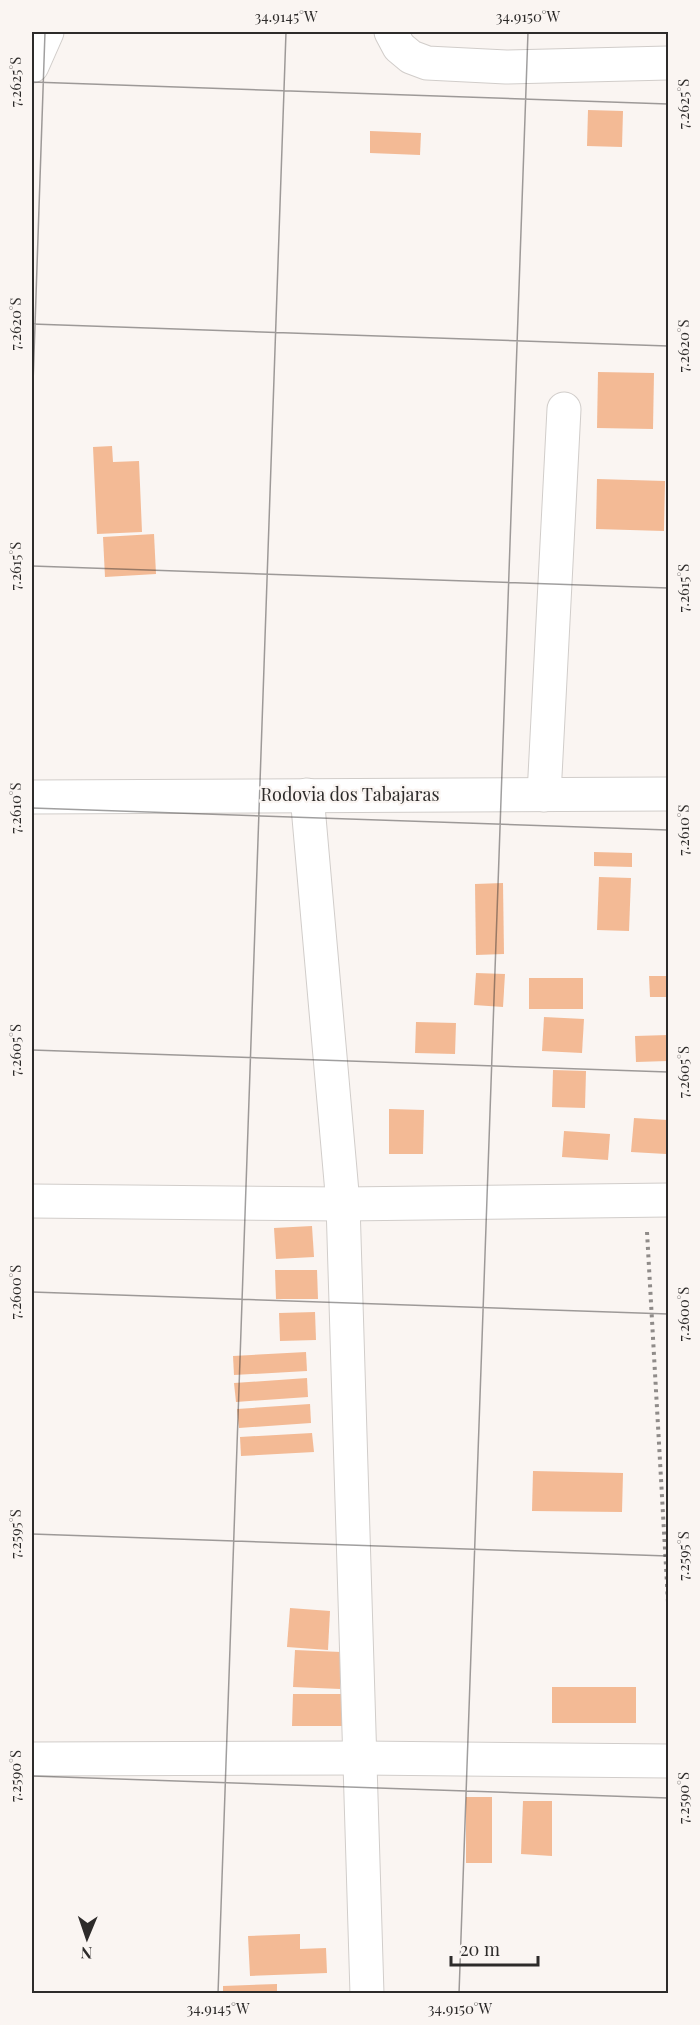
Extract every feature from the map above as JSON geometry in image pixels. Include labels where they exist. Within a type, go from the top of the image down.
[{"type":"street","points":[[32,66],[47,32]]},
{"type":"street","points":[[391,32],[399,47],[411,57],[427,63],[506,67],[669,63]]},
{"type":"street","points":[[544,795],[564,409]]},
{"type":"street","name":"Rodovia dos Tabajaras","points":[[32,797],[669,794]]},
{"type":"street","points":[[307,795],[343,1204],[367,1994]]},
{"type":"street","points":[[32,1202],[343,1204],[657,1201]]},
{"type":"street","points":[[32,1759],[361,1758],[669,1761]]},
{"type":"path","points":[[657,1201],[669,1602]]},
{"type":"building","points":[[588,110],[623,111],[622,147],[587,146]]},
{"type":"building","points":[[370,131],[421,133],[420,155],[370,153]]},
{"type":"building","points":[[598,372],[654,373],[653,429],[597,428]]},
{"type":"building","points":[[112,446],[113,462],[139,461],[142,532],[97,534],[93,447]]},
{"type":"building","points":[[597,479],[665,481],[664,531],[596,529]]},
{"type":"building","points":[[154,534],[156,574],[105,577],[103,537]]},
{"type":"building","points":[[594,852],[632,853],[632,867],[594,866]]},
{"type":"building","points":[[599,877],[631,878],[629,931],[597,930]]},
{"type":"building","points":[[503,883],[504,954],[476,955],[475,884]]},
{"type":"building","points":[[476,973],[505,974],[503,1007],[474,1005]]},
{"type":"building","points":[[649,976],[668,976],[668,997],[650,997]]},
{"type":"building","points":[[529,978],[583,978],[583,1009],[529,1009]]},
{"type":"building","points":[[544,1017],[584,1019],[582,1053],[542,1051]]},
{"type":"building","points":[[416,1022],[456,1023],[455,1054],[415,1053]]},
{"type":"building","points":[[668,1035],[668,1061],[636,1062],[635,1036]]},
{"type":"building","points":[[553,1070],[586,1071],[585,1108],[552,1107]]},
{"type":"building","points":[[389,1109],[424,1110],[423,1154],[389,1154]]},
{"type":"building","points":[[634,1118],[668,1120],[666,1154],[631,1152]]},
{"type":"building","points":[[564,1131],[610,1134],[608,1160],[562,1157]]},
{"type":"building","points":[[312,1226],[314,1257],[276,1259],[274,1228]]},
{"type":"building","points":[[275,1270],[317,1270],[318,1299],[276,1299]]},
{"type":"building","points":[[315,1312],[316,1340],[280,1341],[279,1313]]},
{"type":"building","points":[[306,1352],[307,1371],[234,1375],[233,1356]]},
{"type":"building","points":[[307,1378],[308,1397],[236,1402],[234,1383]]},
{"type":"building","points":[[310,1404],[311,1423],[239,1428],[237,1409]]},
{"type":"building","points":[[312,1433],[314,1452],[241,1456],[240,1437]]},
{"type":"building","points":[[533,1471],[623,1473],[622,1512],[532,1511]]},
{"type":"building","points":[[290,1608],[330,1611],[328,1650],[287,1647]]},
{"type":"building","points":[[295,1650],[341,1652],[340,1689],[293,1687]]},
{"type":"building","points":[[552,1687],[636,1687],[636,1723],[552,1723]]},
{"type":"building","points":[[293,1694],[347,1694],[347,1726],[292,1726]]},
{"type":"building","points":[[466,1797],[492,1797],[492,1863],[466,1863]]},
{"type":"building","points":[[523,1801],[552,1801],[552,1856],[521,1854]]},
{"type":"building","points":[[300,1934],[300,1949],[326,1948],[327,1973],[250,1976],[248,1936]]},
{"type":"building","points":[[277,1984],[277,1994],[223,1994],[223,1986]]}]
